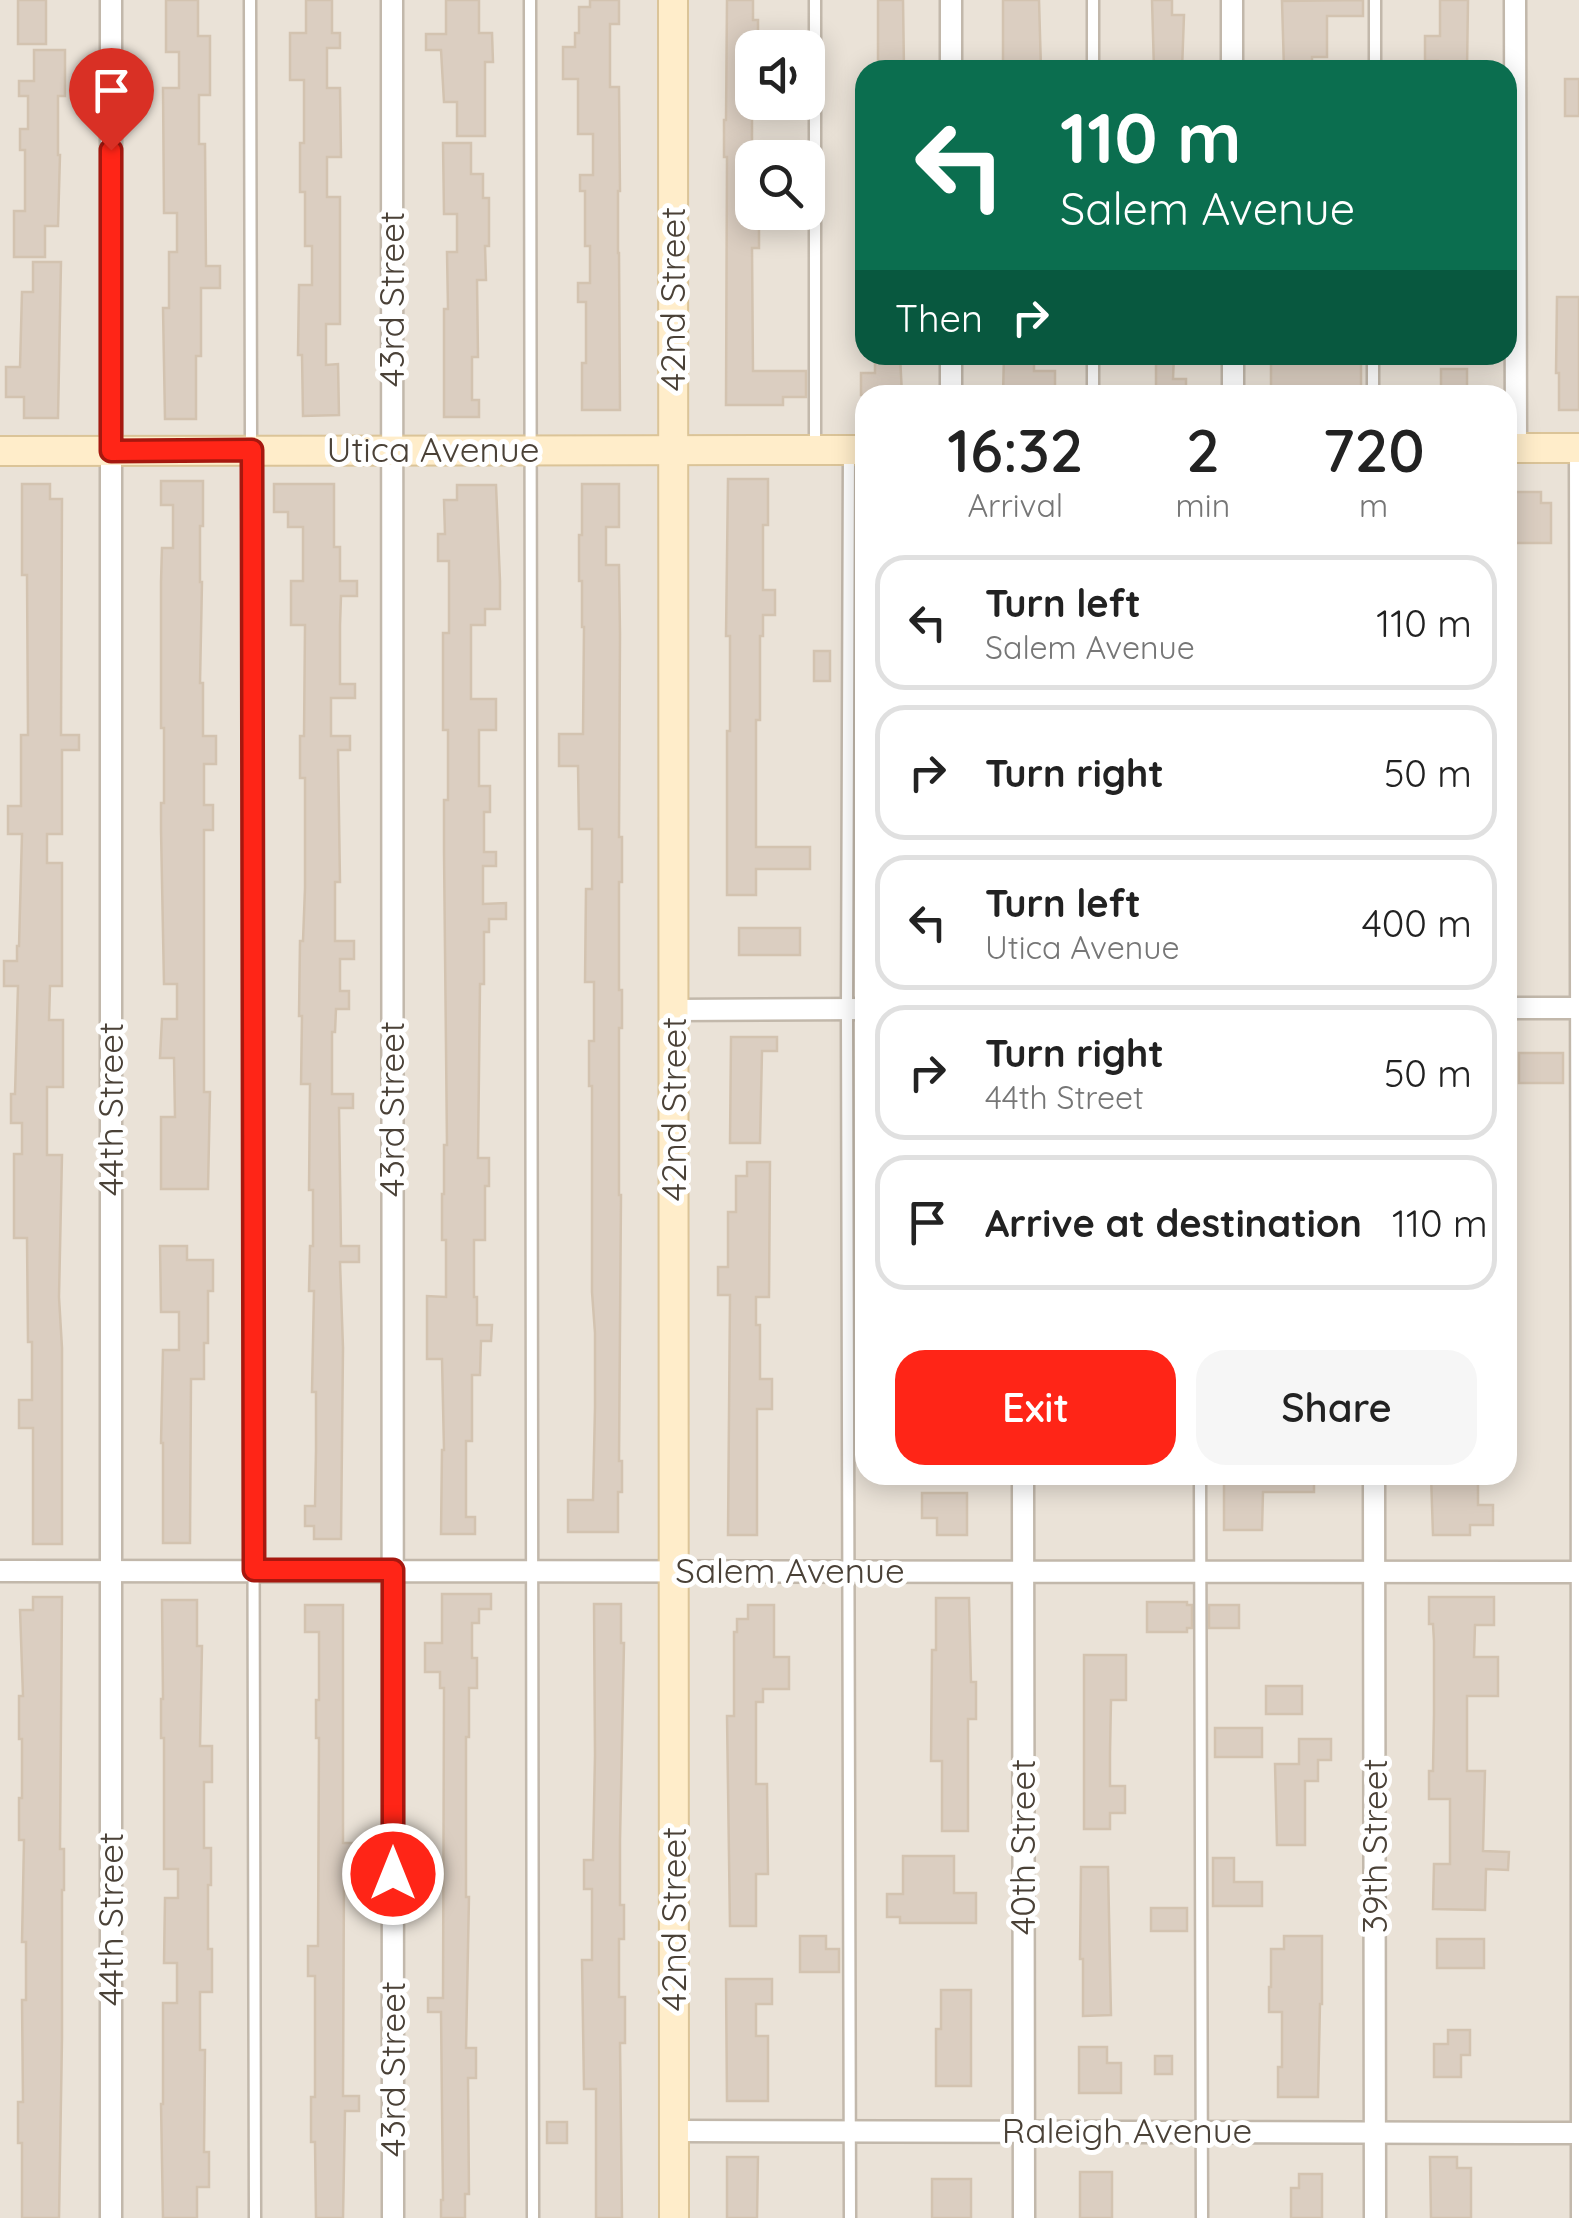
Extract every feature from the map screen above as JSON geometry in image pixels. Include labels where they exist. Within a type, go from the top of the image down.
[{"type":"street","name":"44th Street","points":[[111,0],[111,2218]]},
{"type":"street","name":"43rd Street","points":[[392,0],[393,2218]]},
{"type":"street","name":"42nd Street","points":[[673,0],[674,2218]]},
{"type":"street","points":[[951,0],[951,60]]},
{"type":"street","points":[[1232,0],[1232,60]]},
{"type":"street","points":[[1515,0],[1515,60]]},
{"type":"street","points":[[1517,448],[1577,448]]},
{"type":"street","name":"Utica Avenue","points":[[0,451],[855,450]]},
{"type":"street","points":[[1517,1008],[1577,1008]]},
{"type":"street","points":[[674,1010],[855,1010]]},
{"type":"street","name":"40th Street","points":[[1023,1485],[1024,2218]]},
{"type":"street","name":"39th Street","points":[[1374,1485],[1375,2218]]},
{"type":"street","name":"Salem Avenue","points":[[0,1570],[1579,1572]]},
{"type":"street","name":"Raleigh Avenue","points":[[674,2131],[1578,2132]]},
{"type":"lane","points":[[250,0],[255,2218]]},
{"type":"lane","points":[[530,0],[533,2218]]},
{"type":"lane","points":[[815,0],[815,450]]},
{"type":"lane","points":[[1093,0],[1093,60]]},
{"type":"lane","points":[[1375,0],[1375,60]]},
{"type":"lane","points":[[1577,448],[1577,2218]]},
{"type":"lane","points":[[850,2218],[849,1572],[855,1090]]},
{"type":"lane","points":[[1200,1485],[1202,2218]]},
{"type":"shaded area","points":[[0,0],[1579,0],[1579,2218],[0,2218]]},
{"type":"building","points":[[18,0],[46,0],[46,44],[18,44]]},
{"type":"building","points":[[166,0],[198,0],[198,36],[210,36],[210,95],[199,95],[199,144],[205,144],[206,266],[220,266],[220,288],[201,288],[196,419],[165,419],[163,308],[169,308],[169,252],[177,252],[177,213],[164,213],[163,88],[179,88],[179,52],[166,52]]},
{"type":"building","points":[[306,0],[332,0],[332,33],[340,33],[340,48],[327,48],[327,88],[340,88],[341,157],[327,157],[327,197],[340,197],[340,324],[326,324],[326,365],[338,364],[339,415],[303,416],[302,355],[298,355],[299,285],[312,285],[312,246],[305,246],[305,192],[300,192],[304,80],[290,80],[290,33],[306,33]]},
{"type":"building","points":[[446,0],[479,0],[479,33],[492,33],[493,62],[485,62],[485,136],[457,136],[457,102],[444,102],[441,50],[426,50],[426,34],[446,34]]},
{"type":"building","points":[[590,0],[619,0],[619,24],[610,24],[610,87],[619,87],[620,410],[582,410],[586,302],[578,302],[578,283],[590,283],[590,246],[585,246],[585,191],[580,191],[580,175],[593,175],[593,134],[578,134],[578,79],[563,79],[563,47],[575,47],[579,7],[590,7]]},
{"type":"building","points":[[727,0],[753,0],[753,20],[758,20],[758,30],[735,30],[735,120],[752,120],[752,140],[735,140],[735,230],[759,230],[759,248],[752,248],[753,371],[806,371],[806,397],[783,397],[783,405],[726,405]]},
{"type":"building","points":[[878,0],[903,0],[904,60],[878,60]]},
{"type":"building","points":[[1003,0],[1039,0],[1041,60],[1003,60]]},
{"type":"building","points":[[1152,0],[1172,0],[1172,15],[1184,15],[1182,60],[1154,60]]},
{"type":"building","points":[[1363,0],[1363,16],[1327,16],[1327,57],[1284,60],[1282,1]]},
{"type":"building","points":[[1440,0],[1468,0],[1467,60],[1425,60],[1425,36],[1440,36]]},
{"type":"building","points":[[34,50],[65,50],[65,96],[58,96],[58,226],[45,226],[45,257],[14,257],[14,211],[25,211],[25,150],[20,150],[20,129],[28,129],[28,96],[19,96],[19,81],[34,81]]},
{"type":"building","points":[[1565,79],[1579,79],[1579,116],[1565,116]]},
{"type":"building","points":[[443,143],[471,143],[471,174],[483,174],[483,198],[489,198],[486,280],[477,280],[478,357],[472,357],[472,400],[479,400],[479,417],[444,417],[447,252],[457,252],[457,214],[444,214]]},
{"type":"building","points":[[33,262],[61,262],[58,418],[24,418],[24,397],[6,397],[6,367],[20,367],[22,292],[33,292]]},
{"type":"building","points":[[1557,297],[1579,297],[1579,410],[1559,410]]},
{"type":"building","points":[[875,365],[900,365],[902,385],[861,385],[861,373],[875,373]]},
{"type":"building","points":[[1004,365],[1034,365],[1034,371],[1055,371],[1055,385],[1003,385]]},
{"type":"building","points":[[1156,365],[1174,365],[1173,379],[1186,379],[1186,385],[1156,385]]},
{"type":"building","points":[[1271,365],[1361,365],[1361,385],[1271,385]]},
{"type":"building","points":[[1441,369],[1467,369],[1467,385],[1441,385]]},
{"type":"building","points":[[728,479],[768,479],[763,590],[775,590],[775,615],[763,615],[760,636],[756,847],[810,847],[810,869],[756,869],[756,895],[727,895]]},
{"type":"building","points":[[161,481],[203,481],[200,683],[203,736],[216,736],[216,764],[204,764],[204,805],[213,805],[213,830],[204,830],[204,1092],[210,1092],[208,1189],[161,1189],[161,1117],[175,1117],[174,1058],[160,1058],[162,1019],[177,1019],[177,984],[164,984],[161,582],[162,548],[173,548],[173,505],[161,505]]},
{"type":"building","points":[[22,484],[50,484],[50,499],[62,499],[61,735],[79,735],[79,750],[62,750],[62,834],[47,834],[47,863],[62,863],[62,986],[50,986],[49,1020],[63,1020],[63,1087],[47,1087],[47,1155],[62,1155],[62,1544],[33,1544],[33,1428],[19,1428],[19,1400],[32,1400],[32,1342],[28,1342],[27,1238],[14,1238],[14,1154],[22,1154],[22,1123],[11,1123],[18,986],[4,986],[4,961],[17,961],[19,946],[22,834],[8,834],[8,806],[21,806],[21,735],[28,735]]},
{"type":"building","points":[[274,484],[334,484],[334,547],[340,547],[340,581],[357,581],[357,596],[341,596],[340,625],[340,684],[355,684],[355,698],[331,698],[331,736],[350,736],[350,750],[338,750],[340,882],[335,882],[335,941],[354,941],[354,959],[340,959],[340,991],[349,991],[349,1009],[336,1009],[332,1094],[353,1094],[353,1108],[339,1108],[341,1246],[359,1246],[359,1262],[340,1262],[341,1539],[314,1539],[314,1526],[305,1526],[305,1506],[315,1506],[316,1392],[312,1392],[314,1291],[309,1291],[313,1246],[310,1084],[301,1084],[299,1016],[305,888],[305,778],[300,778],[300,736],[304,736],[305,625],[291,625],[291,581],[303,581],[303,527],[288,527],[288,512],[274,512]]},
{"type":"building","points":[[582,484],[619,484],[619,527],[606,527],[606,565],[619,565],[620,634],[622,1492],[618,1492],[618,1532],[568,1532],[568,1500],[593,1500],[595,1407],[589,1086],[594,982],[585,982],[586,889],[592,889],[592,829],[579,829],[578,766],[559,766],[559,734],[583,734],[584,627],[579,581]]},
{"type":"building","points":[[457,485],[496,485],[500,609],[485,609],[485,625],[471,625],[471,699],[496,699],[496,730],[479,730],[479,786],[490,786],[490,812],[484,812],[484,852],[496,852],[496,866],[483,866],[483,904],[506,903],[506,919],[489,919],[489,932],[484,932],[484,984],[480,984],[478,1158],[489,1158],[489,1186],[485,1186],[485,1240],[474,1240],[474,1297],[477,1325],[492,1325],[491,1341],[481,1341],[480,1375],[472,1375],[472,1441],[466,1441],[466,1517],[475,1517],[475,1534],[441,1534],[442,1359],[427,1359],[427,1296],[446,1297],[442,1194],[447,1145],[444,800],[448,800],[448,730],[443,730],[443,633],[449,633],[449,561],[438,561],[438,534],[445,534],[444,500],[457,500]]},
{"type":"building","points":[[1517,492],[1541,492],[1541,503],[1551,503],[1551,543],[1517,543]]},
{"type":"building","points":[[814,651],[830,651],[830,681],[814,681]]},
{"type":"building","points":[[739,928],[800,928],[800,955],[739,955]]},
{"type":"building","points":[[731,1037],[777,1037],[777,1051],[762,1051],[760,1143],[730,1143]]},
{"type":"building","points":[[1519,1053],[1563,1053],[1563,1083],[1519,1083]]},
{"type":"building","points":[[747,1162],[770,1162],[769,1297],[756,1297],[756,1325],[760,1325],[760,1379],[772,1379],[772,1409],[757,1409],[757,1535],[728,1535],[730,1295],[718,1295],[718,1267],[728,1267],[728,1212],[736,1212],[736,1176],[747,1176]]},
{"type":"building","points":[[160,1246],[187,1246],[187,1260],[213,1260],[204,1379],[191,1379],[190,1543],[163,1543],[163,1350],[179,1350],[179,1312],[161,1312]]},
{"type":"building","points":[[1224,1485],[1314,1485],[1314,1492],[1263,1492],[1262,1530],[1224,1530]]},
{"type":"building","points":[[1431,1485],[1478,1485],[1478,1505],[1493,1505],[1493,1525],[1470,1525],[1470,1535],[1433,1535]]},
{"type":"building","points":[[922,1493],[967,1493],[967,1535],[937,1535],[937,1518],[922,1518]]},
{"type":"building","points":[[442,1594],[491,1594],[491,1609],[479,1609],[479,1623],[472,1623],[477,1688],[469,1688],[466,1737],[469,1897],[466,2048],[476,2048],[476,2078],[468,2078],[469,2194],[465,2194],[465,2218],[441,2218],[441,2012],[428,2012],[428,1998],[443,1998],[444,1688],[440,1688],[440,1672],[425,1672],[425,1643],[442,1643]]},
{"type":"building","points":[[33,1597],[62,1597],[60,1849],[64,1849],[64,1890],[59,2218],[22,2218],[22,2143],[18,2143],[18,2102],[23,2102],[22,2000],[26,2000],[26,1942],[22,1942],[24,1840],[19,1840],[19,1696],[23,1696],[20,1610],[33,1610]]},
{"type":"building","points":[[1429,1597],[1494,1597],[1494,1625],[1475,1625],[1474,1657],[1498,1657],[1498,1696],[1467,1696],[1467,1771],[1485,1771],[1483,1851],[1509,1852],[1508,1870],[1486,1869],[1485,1910],[1433,1909],[1434,1864],[1450,1864],[1450,1799],[1429,1799],[1429,1771],[1433,1771],[1434,1641],[1433,1624],[1429,1624]]},
{"type":"building","points":[[936,1598],[969,1598],[976,1719],[968,1719],[968,1831],[942,1831],[942,1761],[931,1761]]},
{"type":"building","points":[[162,1600],[197,1600],[197,1646],[202,1646],[200,1746],[212,1746],[212,1782],[204,1782],[204,1848],[211,1848],[208,1949],[212,1949],[212,1992],[200,1992],[200,2050],[205,2050],[204,2152],[209,2152],[209,2187],[197,2187],[197,2218],[163,2218],[163,2003],[177,2003],[177,1963],[164,1963],[165,1898],[178,1898],[178,1869],[164,1869]]},
{"type":"building","points":[[1147,1602],[1187,1602],[1192,1605],[1192,1628],[1187,1628],[1187,1632],[1147,1632]]},
{"type":"building","points":[[594,1604],[621,1604],[624,1643],[620,1905],[624,1905],[624,1939],[619,1939],[619,1997],[625,1997],[625,2043],[620,2043],[622,2218],[596,2218],[596,2089],[584,2089],[582,1960],[592,1960],[592,1889],[584,1889],[584,1860],[593,1860]]},
{"type":"building","points":[[305,1605],[343,1605],[343,1843],[368,1843],[368,1870],[344,1870],[343,2096],[359,2096],[359,2111],[345,2111],[343,2218],[316,2218],[315,2142],[311,2142],[315,1976],[308,1976],[308,1946],[318,1946],[319,1632],[305,1632]]},
{"type":"building","points":[[748,1605],[774,1605],[774,1657],[789,1657],[789,1689],[763,1689],[763,1702],[756,1702],[756,1784],[767,1784],[768,1874],[756,1874],[756,1926],[730,1926],[727,1716],[734,1716],[734,1632],[737,1619],[748,1619]]},
{"type":"building","points":[[1209,1605],[1239,1605],[1239,1628],[1209,1628]]},
{"type":"building","points":[[1084,1655],[1126,1655],[1126,1700],[1111,1700],[1110,1753],[1110,1786],[1125,1786],[1125,1813],[1110,1813],[1110,1829],[1084,1829]]},
{"type":"building","points":[[1266,1686],[1302,1686],[1302,1714],[1266,1714]]},
{"type":"building","points":[[1215,1728],[1262,1728],[1262,1757],[1215,1757]]},
{"type":"building","points":[[1299,1739],[1331,1739],[1331,1760],[1318,1760],[1318,1781],[1305,1781],[1305,1845],[1277,1845],[1275,1764],[1299,1764]]},
{"type":"building","points":[[903,1856],[954,1856],[954,1893],[976,1893],[976,1923],[900,1923],[900,1917],[887,1917],[887,1894],[903,1894]]},
{"type":"building","points":[[1213,1858],[1234,1858],[1234,1882],[1262,1882],[1262,1906],[1213,1906]]},
{"type":"building","points":[[1081,1867],[1108,1867],[1111,2015],[1083,2016]]},
{"type":"building","points":[[1151,1908],[1187,1908],[1187,1931],[1151,1931]]},
{"type":"building","points":[[800,1936],[826,1936],[826,1949],[839,1949],[839,1972],[800,1972]]},
{"type":"building","points":[[1284,1936],[1322,1936],[1318,2097],[1278,2097],[1282,2012],[1269,2012],[1269,1987],[1271,1949],[1284,1949]]},
{"type":"building","points":[[1437,1939],[1484,1939],[1484,1968],[1437,1968]]},
{"type":"building","points":[[726,1979],[772,1979],[772,2004],[756,2004],[756,2036],[768,2036],[768,2101],[727,2101]]},
{"type":"building","points":[[941,1990],[971,1990],[971,2086],[936,2086]]},
{"type":"building","points":[[1448,2030],[1470,2030],[1470,2055],[1461,2055],[1461,2077],[1434,2077],[1434,2044],[1448,2044]]},
{"type":"building","points":[[1079,2047],[1107,2047],[1107,2063],[1121,2063],[1121,2093],[1079,2093]]},
{"type":"building","points":[[1155,2056],[1172,2056],[1172,2074],[1155,2074]]},
{"type":"building","points":[[547,2122],[567,2122],[567,2143],[547,2143]]},
{"type":"building","points":[[727,2157],[758,2157],[757,2218],[727,2218]]},
{"type":"building","points":[[1430,2157],[1457,2157],[1457,2168],[1471,2168],[1471,2218],[1431,2218]]},
{"type":"building","points":[[1080,2172],[1112,2172],[1112,2218],[1080,2218]]},
{"type":"building","points":[[1299,2174],[1322,2174],[1322,2218],[1291,2218],[1291,2188],[1299,2188]]},
{"type":"building","points":[[932,2179],[971,2179],[971,2218],[932,2218]]},
{"type":"route","points":[[111,150],[111,451],[252,450],[254,1570],[393,1570],[393,1874]]}]
